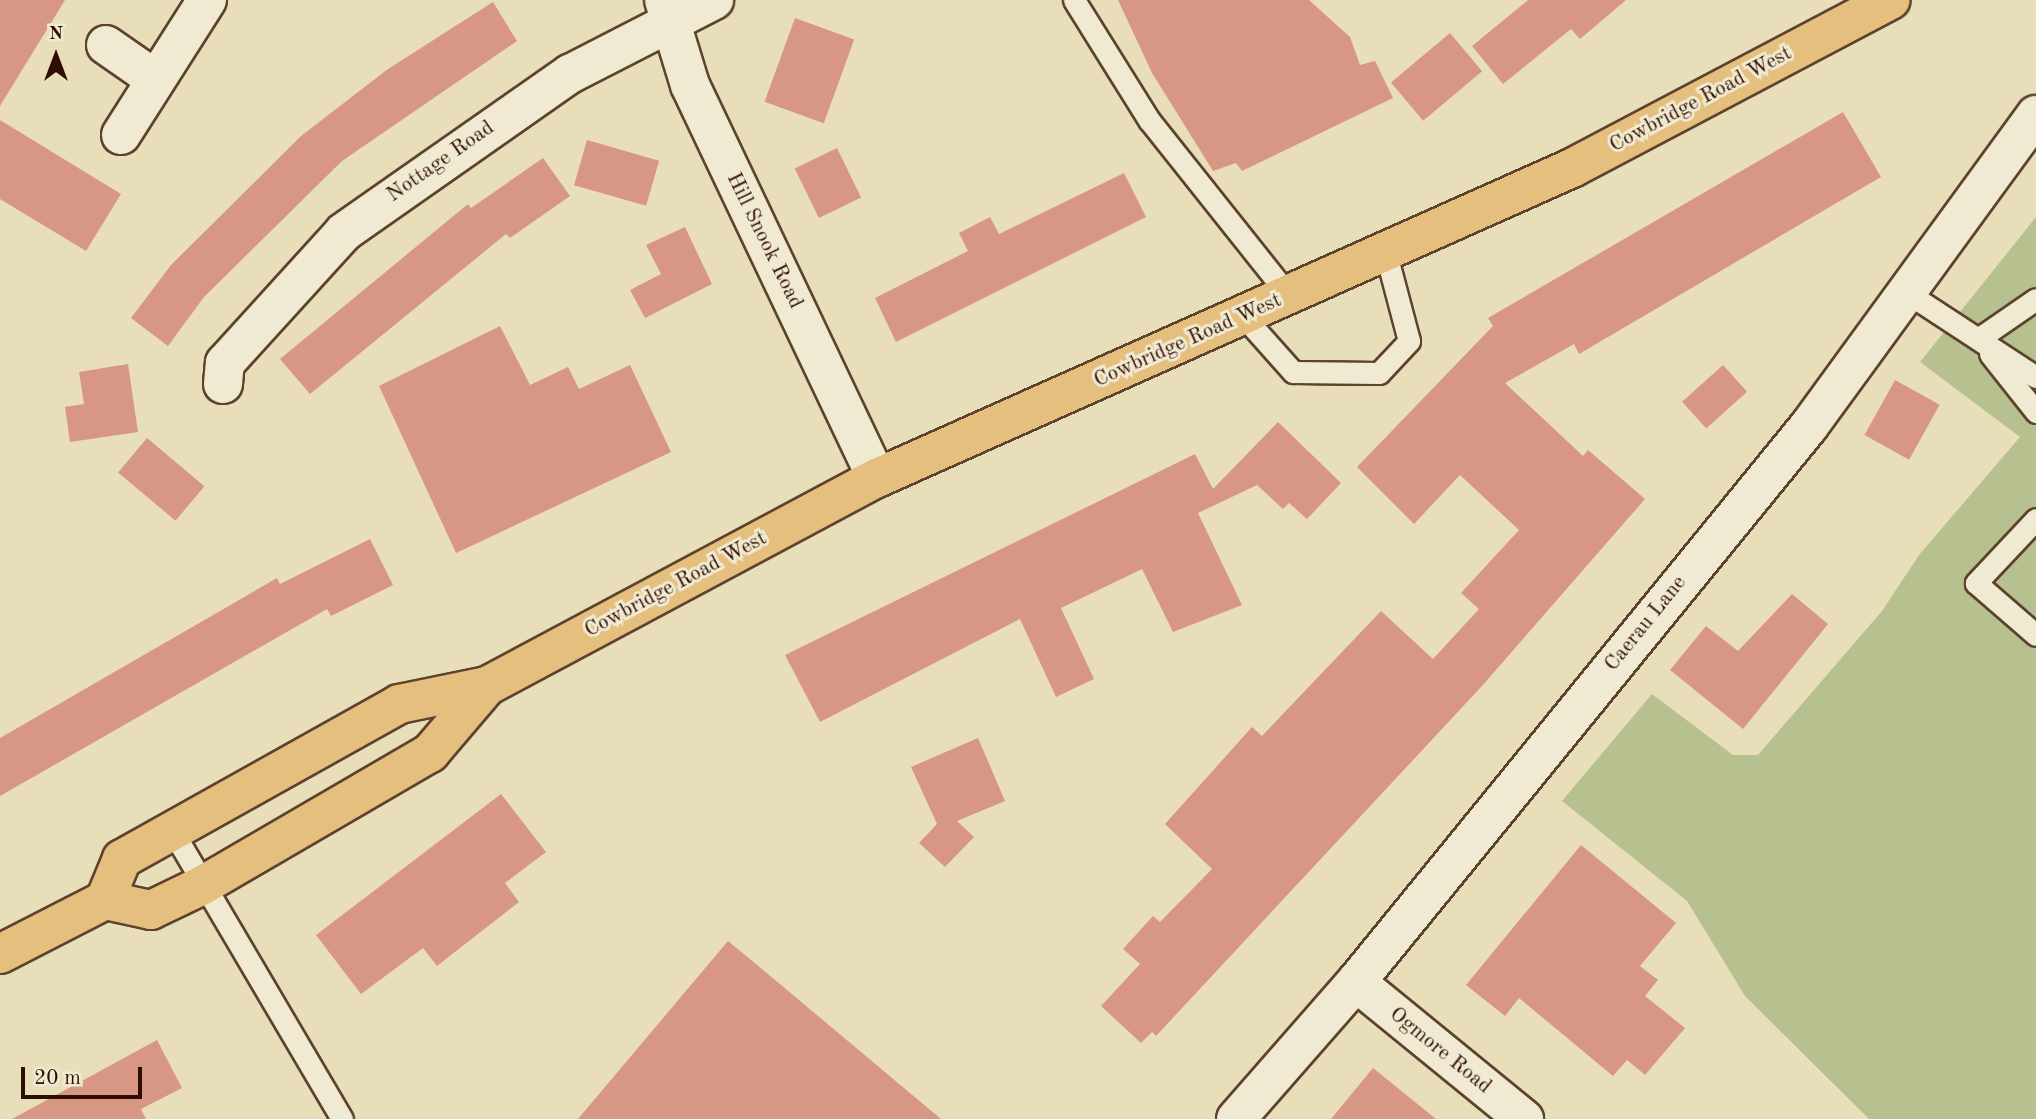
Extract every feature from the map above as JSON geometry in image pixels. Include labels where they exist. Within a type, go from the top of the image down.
[{"type":"highway","name":"Cowbridge Road West","points":[[487,687],[430,753],[203,885],[151,910],[105,900],[122,859],[399,704],[487,687],[877,478],[1386,254],[1572,168],[1890,0]]},
{"type":"highway","points":[[0,954],[105,900]]},
{"type":"street","points":[[121,135],[207,0]]},
{"type":"street","name":"Nottage Road","points":[[223,384],[225,363],[344,232],[570,75],[667,12],[714,0]]},
{"type":"street","name":"Hill Snook Road","points":[[667,12],[690,85],[877,478]]},
{"type":"street","points":[[106,45],[155,79]]},
{"type":"street","name":"Caerau Lane","points":[[1236,1119],[1356,982],[1809,426],[2036,115]]},
{"type":"street","name":"Ogmore Road","points":[[1356,982],[1524,1119]]},
{"type":"lane","points":[[1074,0],[1149,120],[1289,296]]},
{"type":"lane","points":[[1244,317],[1293,372],[1379,373],[1409,341],[1386,254]]},
{"type":"lane","points":[[1906,292],[2036,377]]},
{"type":"lane","points":[[1978,339],[2036,299]]},
{"type":"lane","points":[[1978,339],[2036,412]]},
{"type":"lane","points":[[2036,519],[1976,583],[2036,635]]},
{"type":"lane","points":[[173,832],[342,1119]]},
{"type":"green space","points":[[2036,217],[2036,1119],[1869,1119],[1745,996],[1687,901],[1562,801],[1652,694],[1733,755],[1758,755],[1882,611],[1919,555],[2020,437],[1920,362]]},
{"type":"building","points":[[0,0],[65,0],[0,106]]},
{"type":"building","points":[[1118,0],[1309,0],[1350,37],[1360,65],[1375,61],[1393,98],[1242,171],[1236,163],[1213,171],[1152,73]]},
{"type":"building","points":[[1528,0],[1626,0],[1580,39],[1571,29],[1503,84],[1472,46]]},
{"type":"building","points":[[493,2],[517,41],[342,161],[204,297],[168,346],[131,318],[171,265],[301,136],[388,69]]},
{"type":"building","points":[[795,18],[854,40],[824,123],[765,102]]},
{"type":"building","points":[[1450,33],[1482,71],[1423,121],[1391,82]]},
{"type":"building","points":[[1843,112],[1881,177],[1579,354],[1574,344],[1505,383],[1583,456],[1588,450],[1645,499],[1482,686],[1156,1036],[1152,1032],[1141,1043],[1101,1006],[1140,964],[1123,949],[1153,916],[1160,922],[1212,869],[1165,824],[1252,727],[1262,736],[1381,611],[1433,659],[1479,609],[1461,593],[1519,530],[1460,475],[1414,524],[1357,467],[1493,326],[1488,318]]},
{"type":"building","points":[[0,120],[121,194],[86,251],[0,199]]},
{"type":"building","points":[[587,140],[659,161],[646,206],[574,185]]},
{"type":"building","points":[[837,148],[861,197],[819,218],[795,169]]},
{"type":"building","points":[[543,158],[570,196],[510,238],[506,234],[310,394],[280,359],[468,204],[471,208]]},
{"type":"building","points":[[1124,173],[1146,217],[896,342],[875,298],[968,251],[959,233],[990,217],[999,234]]},
{"type":"building","points":[[685,227],[712,284],[645,318],[630,290],[661,274],[646,245]]},
{"type":"building","points":[[500,326],[530,385],[568,367],[579,389],[630,365],[671,452],[456,553],[379,386]]},
{"type":"building","points":[[128,364],[138,432],[70,442],[65,407],[84,404],[79,372]]},
{"type":"building","points":[[1723,365],[1747,392],[1706,429],[1682,402]]},
{"type":"building","points":[[1895,380],[1940,405],[1909,460],[1864,435]]},
{"type":"building","points":[[1278,422],[1341,483],[1307,519],[1289,503],[1283,509],[1257,485],[1198,513],[1242,605],[1173,632],[1142,569],[1061,608],[1094,679],[1056,697],[1020,619],[820,722],[785,655],[1195,454],[1213,489]]},
{"type":"building","points":[[147,438],[204,486],[176,521],[118,472]]},
{"type":"building","points":[[370,539],[393,585],[331,616],[327,609],[0,796],[0,738],[277,578],[280,584]]},
{"type":"building","points":[[1792,594],[1828,624],[1743,729],[1670,670],[1706,626],[1738,651]]},
{"type":"building","points":[[978,738],[1005,801],[957,821],[974,837],[945,867],[919,843],[937,824],[911,767]]},
{"type":"building","points":[[501,794],[546,852],[505,883],[519,902],[437,966],[423,948],[361,994],[316,935]]},
{"type":"building","points":[[1581,845],[1676,923],[1640,966],[1658,980],[1645,996],[1685,1028],[1645,1075],[1627,1060],[1613,1076],[1519,998],[1505,1016],[1466,985]]},
{"type":"building","points":[[728,941],[750,959],[941,1119],[578,1119]]},
{"type":"building","points":[[157,1040],[182,1088],[141,1109],[146,1119],[12,1119]]},
{"type":"building","points":[[1373,1068],[1436,1119],[1331,1119]]}]
